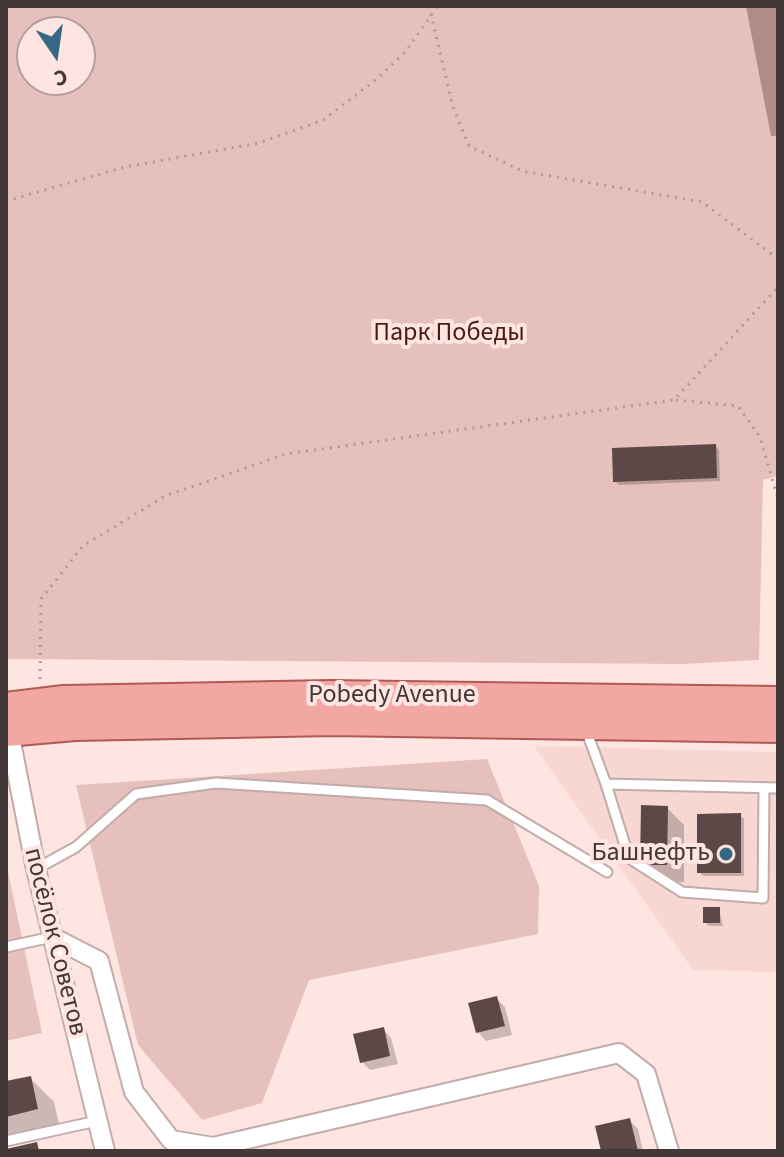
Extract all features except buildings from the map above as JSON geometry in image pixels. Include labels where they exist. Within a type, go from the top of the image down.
[{"type":"main road","name":"Pobedy Avenue","points":[[7,720],[41,703],[330,695],[778,701]]},
{"type":"main road","name":"Pobedy Avenue","points":[[7,720],[75,726],[333,721],[778,728]]},
{"type":"street","name":"посёлок Советов","points":[[7,720],[36,869],[105,1151]]},
{"type":"street","points":[[52,937],[99,961],[134,1092],[171,1140],[213,1147],[619,1053],[646,1074],[669,1151]]},
{"type":"lane","points":[[583,723],[629,858],[682,892],[763,898],[764,788]]},
{"type":"lane","points":[[36,869],[76,847],[136,794],[216,783],[487,800],[607,872]]},
{"type":"lane","points":[[606,784],[778,788]]},
{"type":"lane","points":[[6,947],[52,937]]},
{"type":"lane","points":[[6,1141],[97,1121]]},
{"type":"path","points":[[429,6],[453,107],[469,146],[522,171],[702,202],[778,259]]},
{"type":"path","points":[[6,201],[125,167],[259,143],[323,120],[377,79],[406,51],[438,6]]},
{"type":"path","points":[[674,400],[778,287]]},
{"type":"path","points":[[41,703],[41,599],[83,546],[165,496],[286,454],[674,400],[738,406],[760,437],[778,499]]},
{"type":"shaded area","points":[[746,6],[778,6],[778,136],[771,136]]},
{"type":"shaded area","points":[[534,746],[778,752],[778,972],[693,970]]},
{"type":"green space","name":"Парк Победы","points":[[6,6],[778,6],[778,476],[763,480],[759,660],[684,664],[6,659]]},
{"type":"green space","points":[[487,759],[539,886],[538,934],[309,980],[262,1103],[202,1120],[138,1045],[76,785]]},
{"type":"green space","points":[[6,862],[42,1033],[6,1041]]},
{"type":"place","name":"Башнефть","points":[[726,854]]}]
